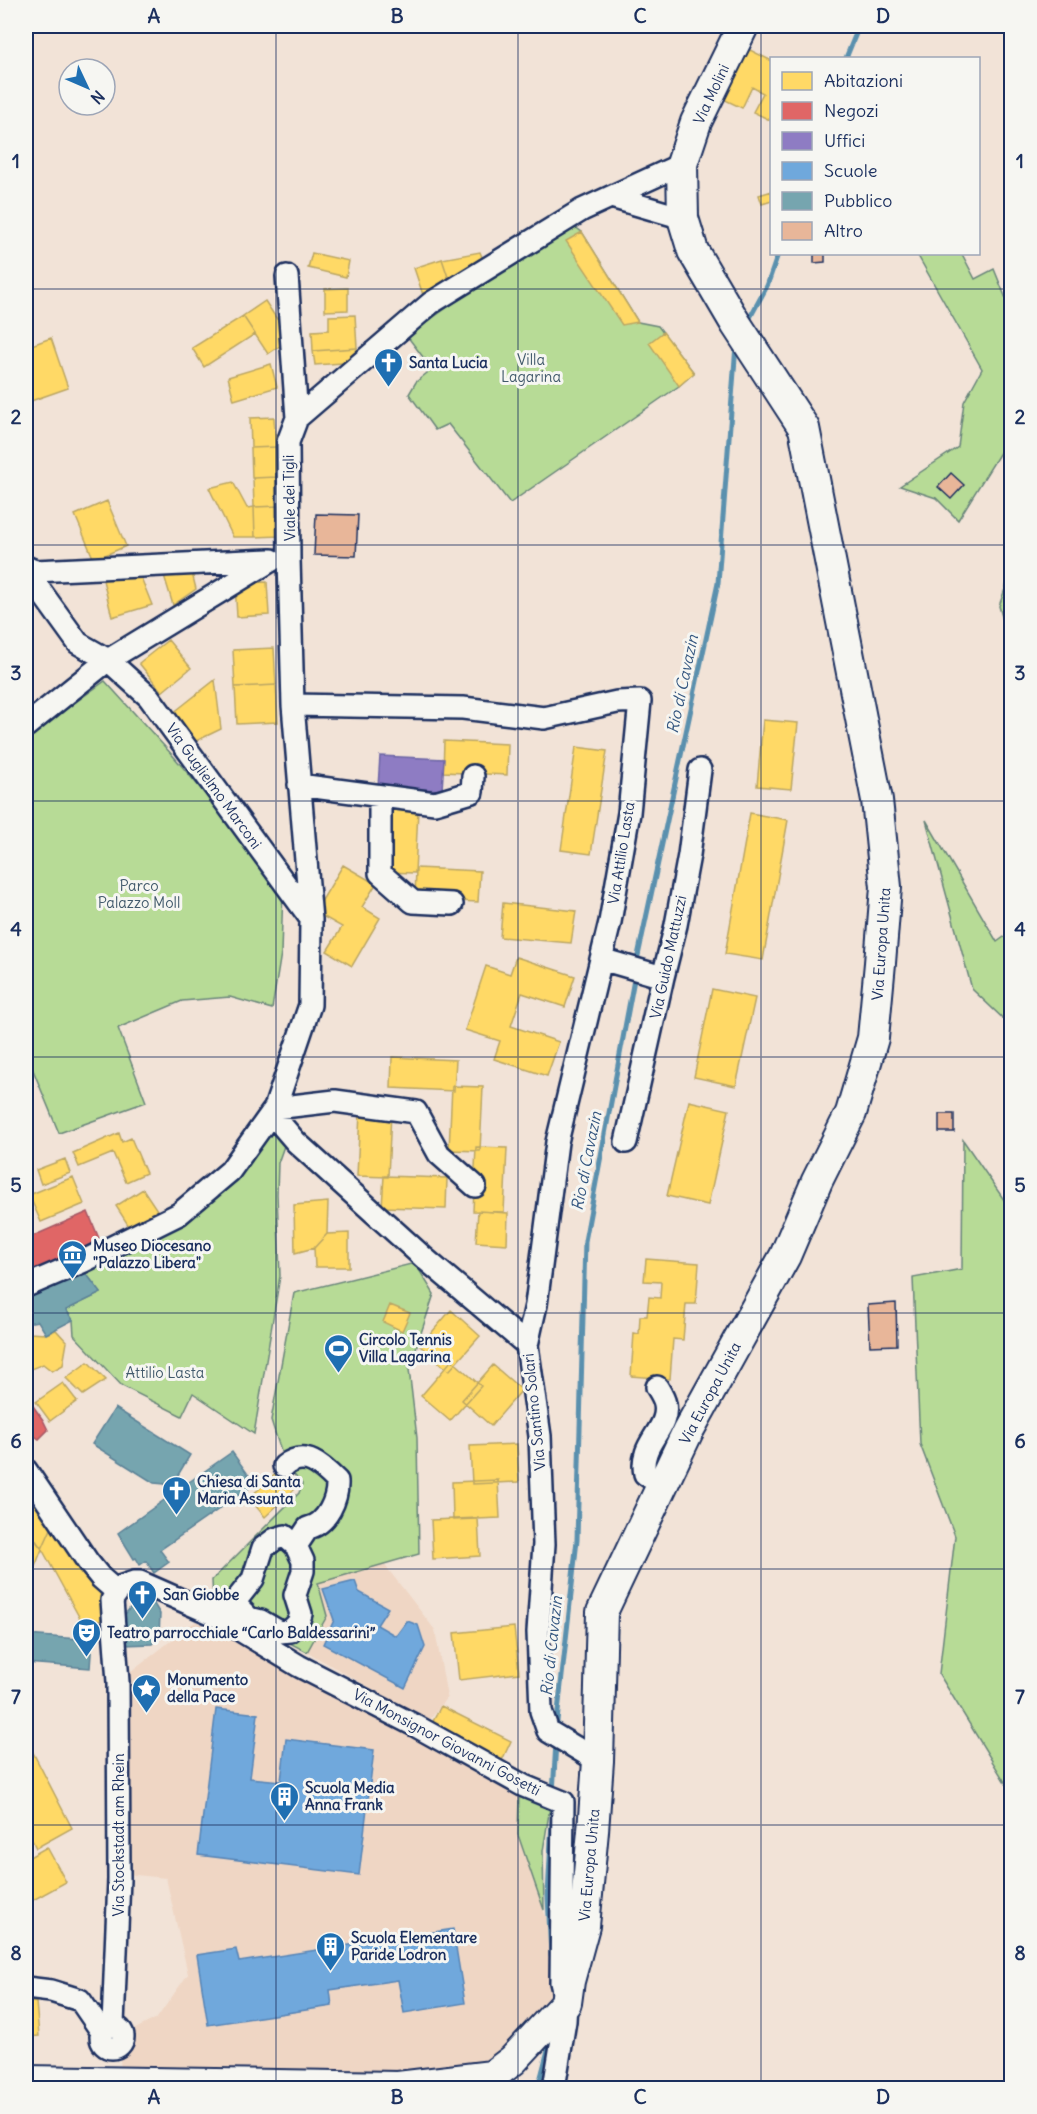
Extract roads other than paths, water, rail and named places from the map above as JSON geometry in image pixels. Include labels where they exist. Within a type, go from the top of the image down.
[{"type":"main road","name":"Via Molini","points":[[683,218],[682,164],[696,122],[743,26]]},
{"type":"main road","name":"Via Europa Unita","points":[[566,2003],[569,1981],[584,1926],[598,1761],[602,1612],[688,1431],[784,1256],[817,1181],[851,1113],[873,1038],[886,887],[878,800],[804,428],[742,333],[693,251],[683,218]]},
{"type":"main road","points":[[26,2081],[109,2086],[398,2087],[501,2075],[566,2003]]},
{"type":"street","points":[[297,418],[430,303],[582,210],[682,164]]},
{"type":"street","points":[[611,196],[683,218]]},
{"type":"street","points":[[287,276],[297,418]]},
{"type":"street","name":"Viale dei Tigli","points":[[26,1286],[84,1261],[179,1214],[230,1171],[275,1108],[310,1005],[311,920],[281,560],[288,442],[297,418]]},
{"type":"street","points":[[26,569],[35,571],[281,560]]},
{"type":"street","points":[[26,726],[108,660],[281,560]]},
{"type":"street","name":"Via Guglielmo Marconi","points":[[26,569],[78,644],[108,660],[149,697],[311,920]]},
{"type":"street","name":"Via Attilio Lasta","points":[[293,705],[463,708],[544,718],[617,702],[640,701],[629,813],[610,922],[557,1142],[536,1305],[527,1345]]},
{"type":"street","name":"Via Guido Mattuzzi","points":[[626,1142],[676,925],[689,855],[699,770]]},
{"type":"street","points":[[299,785],[435,802],[472,792],[474,776]]},
{"type":"street","points":[[380,796],[380,873],[412,902],[452,904]]},
{"type":"street","points":[[601,959],[663,977]]},
{"type":"street","points":[[275,1108],[373,1097],[416,1112],[439,1154],[475,1186]]},
{"type":"street","name":"Via Santino Solari","points":[[275,1108],[278,1120],[296,1142],[423,1257],[527,1345],[540,1436],[544,1544],[538,1632],[541,1712],[548,1731],[598,1761]]},
{"type":"street","name":"Via Europa Unita","points":[[657,1386],[666,1405],[663,1424],[647,1449],[642,1462],[645,1474],[663,1486]]},
{"type":"street","points":[[284,1466],[299,1458],[321,1464],[338,1480],[338,1489],[325,1517],[316,1526],[308,1528],[296,1546]]},
{"type":"street","points":[[26,1470],[88,1562],[117,1592]]},
{"type":"street","points":[[214,1615],[234,1603],[253,1579],[263,1548],[275,1539],[285,1536],[296,1546],[303,1561],[303,1571],[295,1595],[302,1614],[298,1623],[290,1631],[280,1632],[261,1621],[249,1618],[234,1603]]},
{"type":"street","name":"Via Monsignor Giovanni Gosetti","points":[[117,1592],[122,1586],[134,1582],[153,1587],[214,1615],[299,1666],[416,1726],[524,1786],[563,1802],[561,1982],[566,2003],[554,2088]]},
{"type":"street","name":"Via Stockstadt am Rhein","points":[[109,2086],[109,2035],[119,1879],[117,1646],[112,1600],[117,1592]]},
{"type":"street","points":[[26,1988],[51,1991],[80,2000],[109,2035]]},
{"type":"waterway","name":"Rio di Cavazin","points":[[846,57],[859,26]]},
{"type":"waterway","name":"Rio di Cavazin","points":[[747,323],[767,286],[778,255]]},
{"type":"waterway","name":"Rio di Cavazin","points":[[636,965],[718,583],[736,345]]},
{"type":"waterway","name":"Rio di Cavazin","points":[[556,1730],[577,1540],[585,1241],[635,974]]},
{"type":"waterway","name":"Rio di Cavazin","points":[[553,1793],[556,1742]]},
{"type":"waterway","name":"Rio di Cavazin","points":[[551,1955],[548,1896],[553,1802]]},
{"type":"waterway","name":"Rio di Cavazin","points":[[535,2088],[541,2077],[552,2035]]},
{"type":"place","name":"Santa Lucia","points":[[388,388]]},
{"type":"place","name":"Museo Diocesano \"Palazzo Libera\"","points":[[72,1280]]},
{"type":"place","name":"Circolo Tennis Villa Lagarina","points":[[338,1374]]},
{"type":"place","name":"Chiesa di Santa Maria Assunta","points":[[176,1516]]},
{"type":"place","name":"San Giobbe","points":[[142,1620]]},
{"type":"place","name":"Teatro parrocchiale “Carlo Baldessarini”","points":[[86,1658]]},
{"type":"place","name":"Monumento della Pace","points":[[146,1714]]},
{"type":"place","name":"Scuola Media Anna Frank","points":[[284,1822]]},
{"type":"place","name":"Scuola Elementare Paride Lodron","points":[[330,1972]]},
{"type":"park label","name":"Villa Lagarina","points":[[531,368]]},
{"type":"park label","name":"Parco Palazzo Moll","points":[[139,894]]},
{"type":"park label","name":"Attilio Lasta","points":[[165,1372]]}]
